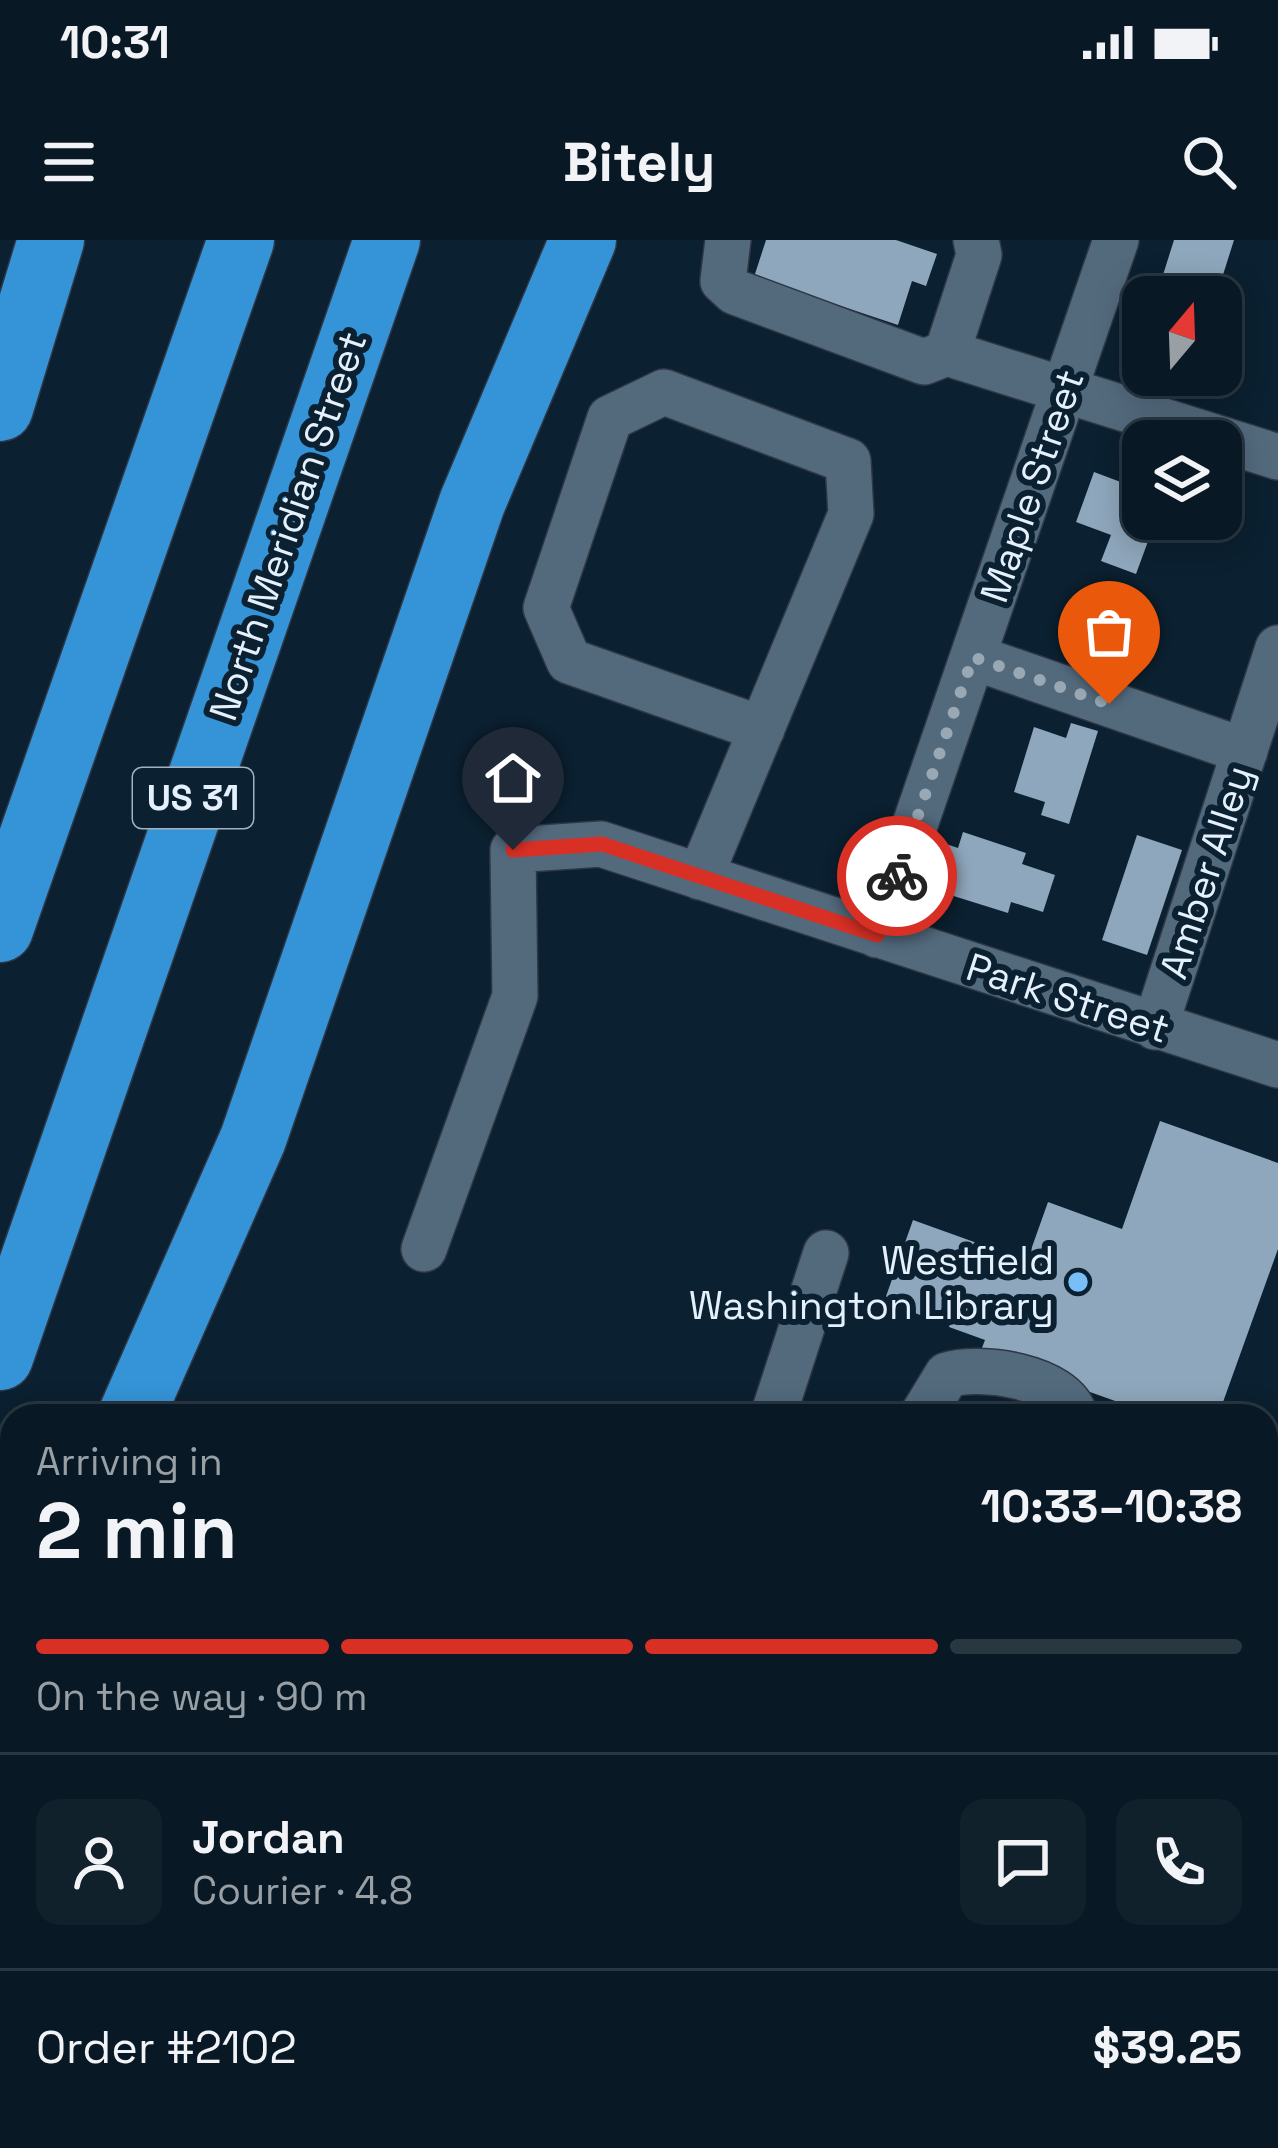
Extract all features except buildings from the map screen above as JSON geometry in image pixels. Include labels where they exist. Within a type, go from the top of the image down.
[{"type":"highway","points":[[0,408],[51,240]]},
{"type":"highway","points":[[0,929],[241,240]]},
{"type":"highway","name":"North Meridian Street","points":[[0,1357],[388,240]]},
{"type":"highway","points":[[528,362],[555,240]]},
{"type":"highway","points":[[136,1404],[253,1139],[472,503],[583,240]]},
{"type":"street","points":[[728,240],[723,281],[735,292],[924,362],[947,353],[1278,457]]},
{"type":"street","points":[[947,353],[979,256],[976,240]]},
{"type":"street","name":"Maple Street","points":[[877,935],[1116,240]]},
{"type":"street","points":[[700,877],[762,729],[851,514],[848,461],[664,392],[610,418],[546,608],[569,661],[762,729]]},
{"type":"street","name":"Amber Alley","points":[[1155,1028],[1278,648]]},
{"type":"street","points":[[973,657],[1245,751]]},
{"type":"street","name":"Park Street","points":[[424,1249],[514,996],[513,850],[602,844],[1278,1065]]},
{"type":"street","points":[[777,1404],[826,1253]]},
{"type":"street","points":[[929,1404],[947,1375],[973,1367],[1053,1391],[1069,1404]]},
{"type":"way so far","points":[[897,876],[973,657],[1109,704]]},
{"type":"place","name":"Westfield Washington Library","points":[[1078,1282]]},
{"type":"route","points":[[513,850],[602,844],[877,935],[897,876]]}]
